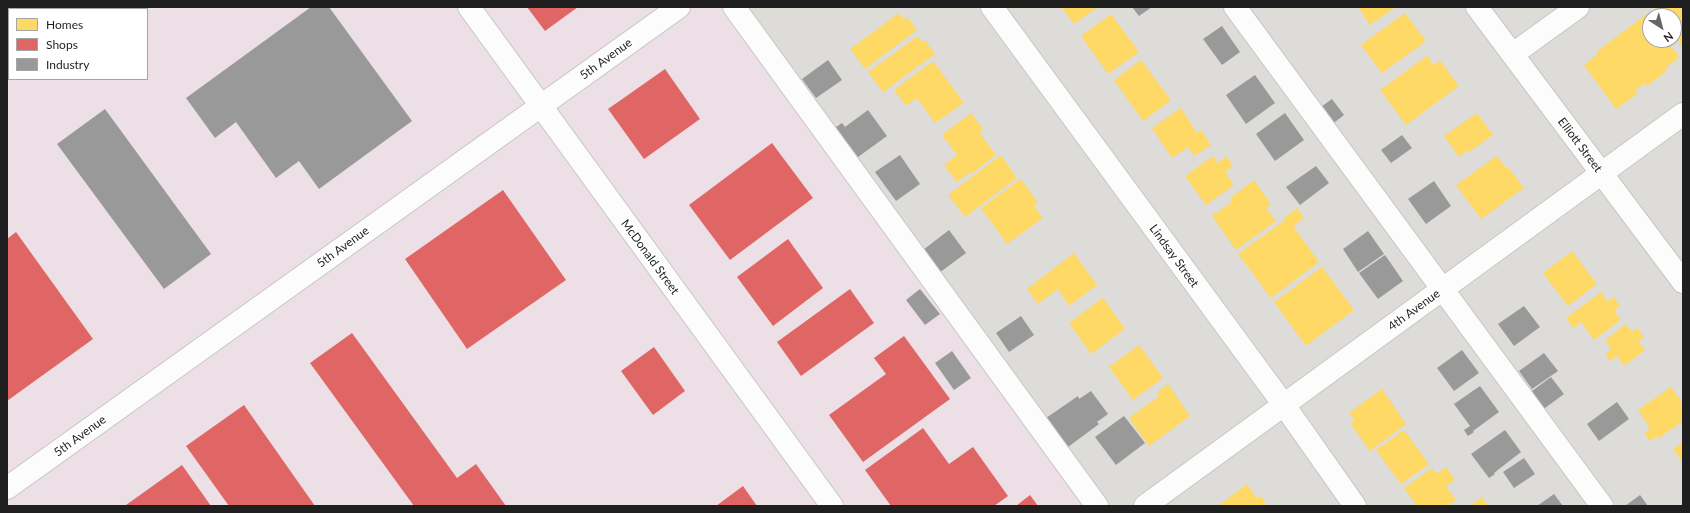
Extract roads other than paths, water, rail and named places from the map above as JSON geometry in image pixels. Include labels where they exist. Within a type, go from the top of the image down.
[{"type":"street","name":"McDonald Street","points":[[469,7],[832,506]]},
{"type":"street","name":"5th Avenue","points":[[7,488],[679,7]]},
{"type":"street","points":[[734,7],[1097,506]]},
{"type":"street","name":"Lindsay Street","points":[[992,7],[1284,405],[1355,506]]},
{"type":"street","points":[[1235,7],[1602,506]]},
{"type":"street","name":"Elliott Street","points":[[1477,7],[1683,282]]},
{"type":"street","points":[[1513,54],[1578,7]]},
{"type":"street","name":"4th Avenue","points":[[1145,506],[1683,114]]}]
